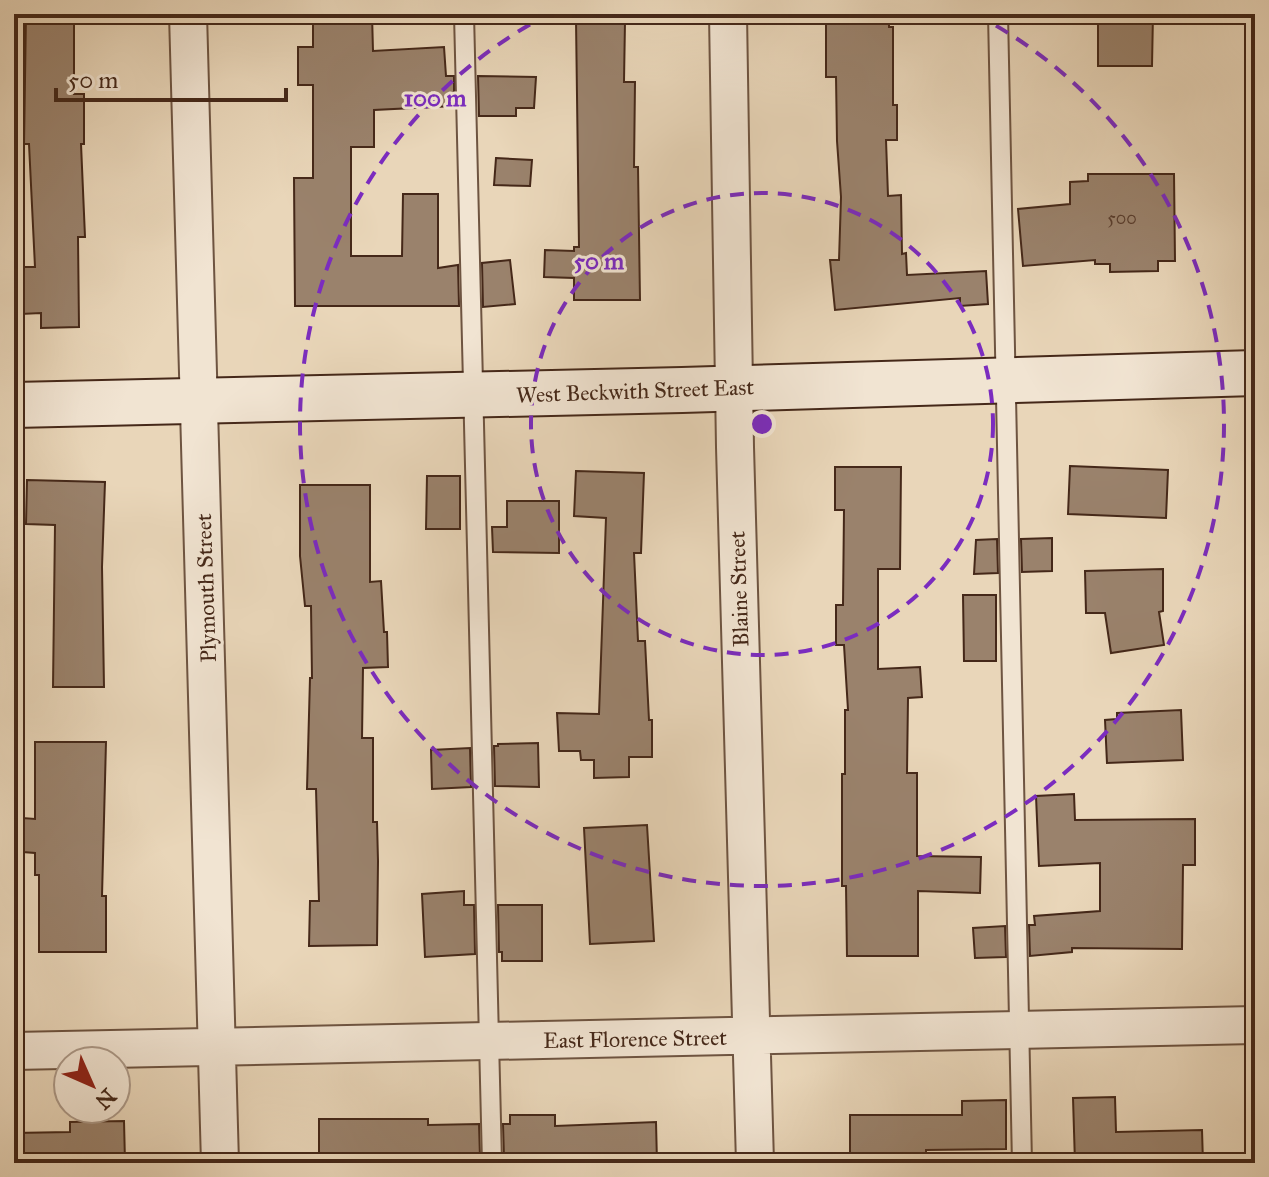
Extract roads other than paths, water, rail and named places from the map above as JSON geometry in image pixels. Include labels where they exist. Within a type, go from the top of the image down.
[{"type":"street","name":"Plymouth Street","points":[[188,14],[220,1163]]},
{"type":"street","name":"Blaine Street","points":[[728,14],[734,388],[755,1163]]},
{"type":"street","name":"West Beckwith Street East","points":[[14,405],[1255,373]]},
{"type":"street","name":"East Florence Street","points":[[14,1051],[1255,1025]]},
{"type":"lane","points":[[464,14],[492,1163]]},
{"type":"lane","points":[[998,14],[1022,1163]]}]
